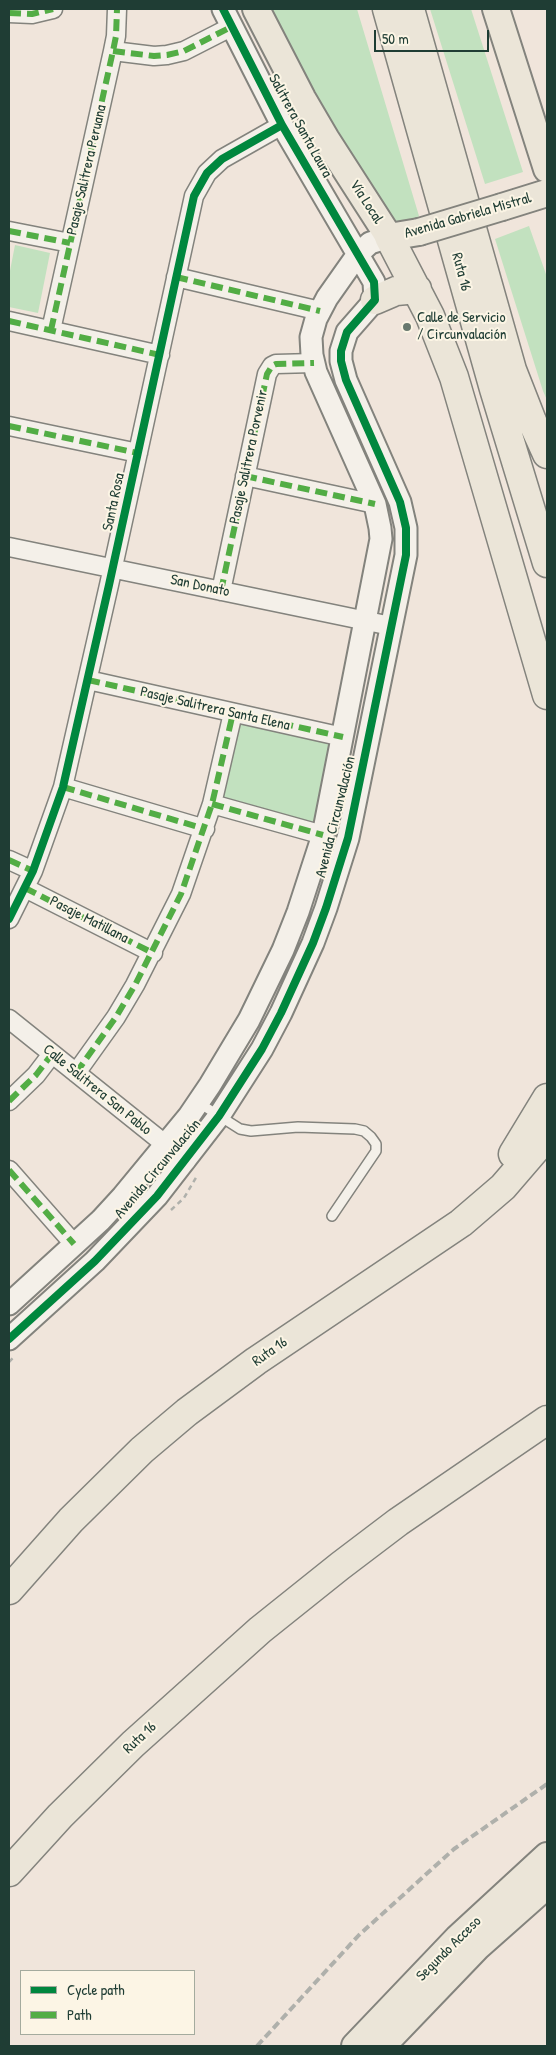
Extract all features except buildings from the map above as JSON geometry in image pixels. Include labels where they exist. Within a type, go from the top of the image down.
[{"type":"highway","name":"Ruta 16","points":[[387,9],[494,390],[547,563]]},
{"type":"highway","name":"Ruta 16","points":[[410,9],[512,370],[532,422],[547,454]]},
{"type":"highway","points":[[389,237],[417,289],[442,344],[454,377],[547,694]]},
{"type":"highway","points":[[375,300],[396,291],[417,289]]},
{"type":"highway","points":[[438,1239],[477,1199],[503,1168],[547,1098]]},
{"type":"highway","name":"Ruta 16","points":[[9,1590],[71,1520],[142,1450],[256,1361],[438,1239],[482,1206],[502,1187],[547,1136]]},
{"type":"highway","name":"Ruta 16","points":[[9,1872],[60,1816],[127,1750],[260,1630],[398,1522],[547,1420]]},
{"type":"main road","name":"Vía Local","points":[[256,9],[302,98],[389,237]]},
{"type":"main road","points":[[496,9],[547,168]]},
{"type":"main road","name":"Avenida Gabriela Mistral","points":[[389,237],[419,232],[547,193]]},
{"type":"main road","name":"Segundo Acceso","points":[[355,2046],[458,1938],[547,1856]]},
{"type":"main road","name":"Segundo Acceso","points":[[382,2046],[477,1947],[547,1885]]},
{"type":"street","points":[[9,13],[32,14],[53,9]]},
{"type":"street","name":"Pasaje Salitrera Peruana","points":[[51,330],[114,51],[117,9]]},
{"type":"street","points":[[114,51],[154,56],[184,51],[227,18]]},
{"type":"street","name":"Salitrera Santa Laura","points":[[227,18],[282,125],[358,254]]},
{"type":"street","name":"Santa Rosa","points":[[9,919],[33,871],[63,787],[194,196],[203,178],[222,159],[282,125]]},
{"type":"street","points":[[9,231],[70,244]]},
{"type":"street","name":"Avenida Circunvalación","points":[[9,1304],[123,1196],[166,1146],[230,1053],[269,980],[298,912],[323,835],[380,545],[380,528],[374,504],[314,363],[311,337],[320,311],[335,285],[358,254],[370,243],[389,237]]},
{"type":"street","points":[[358,254],[374,282],[375,300]]},
{"type":"street","points":[[176,277],[320,311]]},
{"type":"street","name":"Avenida Circunvalación","points":[[9,1338],[95,1261],[127,1229],[186,1162],[258,1056],[298,977],[326,908],[348,838],[406,555],[407,542],[404,515],[346,380],[341,361],[343,341],[347,332],[375,300]]},
{"type":"street","points":[[9,321],[160,355]]},
{"type":"street","name":"Pasaje Salitrera Porvenir","points":[[221,591],[269,370],[272,366],[280,364],[314,363]]},
{"type":"street","points":[[9,426],[138,453]]},
{"type":"street","points":[[245,476],[374,504]]},
{"type":"street","name":"San Donato","points":[[9,547],[391,626]]},
{"type":"street","name":"Pasaje Salitrera Santa Elena","points":[[88,680],[342,738]]},
{"type":"street","points":[[76,1073],[116,1017],[153,953],[181,894],[205,829],[233,713]]},
{"type":"street","points":[[63,787],[205,829]]},
{"type":"street","points":[[212,804],[323,835]]},
{"type":"street","points":[[9,860],[33,871]]},
{"type":"street","name":"Pasaje Matillana","points":[[25,888],[153,953]]},
{"type":"street","name":"Calle Salitrera San Pablo","points":[[9,1019],[186,1162]]},
{"type":"street","points":[[9,1101],[36,1074],[52,1054]]},
{"type":"street","points":[[9,1170],[74,1244]]},
{"type":"lane","points":[[198,1102],[240,1129],[251,1131],[298,1128],[354,1128],[364,1131],[376,1144],[376,1151],[332,1216]]},
{"type":"green space","points":[[270,9],[357,9],[419,216],[407,226],[390,218],[334,133]]},
{"type":"green space","points":[[430,9],[471,9],[523,172],[485,184]]},
{"type":"green space","points":[[529,226],[547,277],[547,400],[495,239]]},
{"type":"green space","points":[[15,245],[50,253],[38,313],[9,307],[9,276]]},
{"type":"green space","points":[[243,721],[331,740],[334,746],[317,824],[311,828],[225,803],[220,795],[233,728]]},
{"type":"railway","points":[[257,2046],[359,1935],[454,1849],[547,1784]]},
{"type":"marked path","points":[[9,13],[32,14],[53,9]]},
{"type":"marked path","points":[[51,330],[113,51],[116,36],[117,9]]},
{"type":"marked path","points":[[113,51],[154,56],[167,55],[184,51],[231,27]]},
{"type":"marked path","points":[[9,231],[70,243]]},
{"type":"marked path","points":[[176,277],[320,311]]},
{"type":"marked path","points":[[9,321],[160,355]]},
{"type":"marked path","points":[[221,591],[267,374],[272,366],[276,364],[314,363]]},
{"type":"marked path","points":[[9,426],[138,453]]},
{"type":"marked path","points":[[245,476],[375,504]]},
{"type":"marked path","points":[[88,680],[343,737]]},
{"type":"marked path","points":[[76,1073],[116,1017],[135,985],[181,894],[212,804],[233,713]]},
{"type":"marked path","points":[[63,787],[205,829]]},
{"type":"marked path","points":[[212,804],[323,835]]},
{"type":"marked path","points":[[9,860],[33,871]]},
{"type":"marked path","points":[[25,888],[153,953]]},
{"type":"marked path","points":[[9,1101],[36,1075],[52,1054]]},
{"type":"marked path","points":[[9,1170],[74,1244]]},
{"type":"cycle path","points":[[9,1339],[95,1261],[157,1196],[219,1116],[262,1049],[281,1013],[313,943],[348,838],[406,555],[406,528],[400,502],[346,380],[341,361],[341,351],[347,332],[375,300],[374,282],[282,125],[223,9]]},
{"type":"cycle path","points":[[9,919],[33,871],[63,787],[194,196],[207,173],[222,159],[282,125]]},
{"type":"place","name":"Calle de Servicio / Circunvalación","points":[[407,327]]}]
